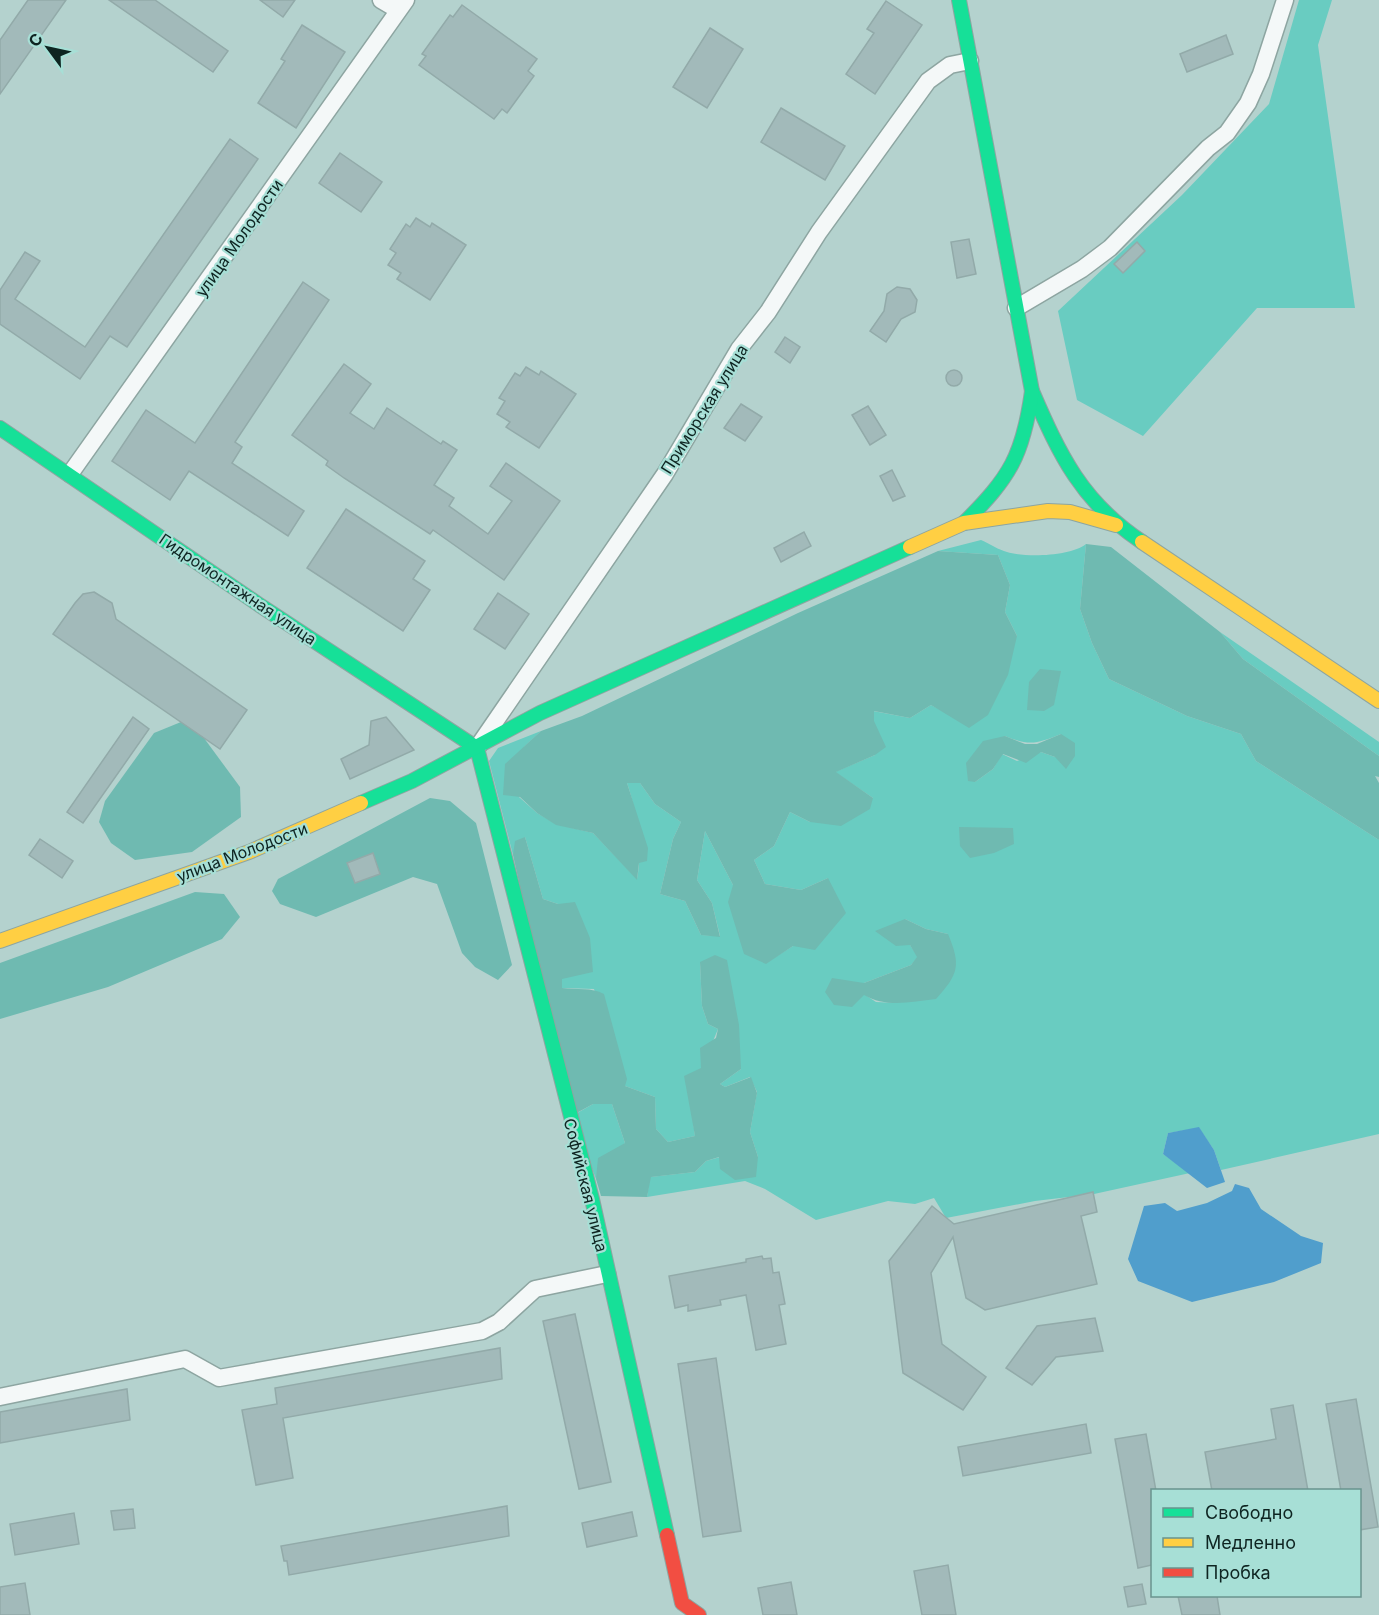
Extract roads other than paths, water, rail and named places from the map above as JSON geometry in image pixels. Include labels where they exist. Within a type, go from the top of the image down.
[{"type":"main road","points":[[959,0],[1032,391],[1058,451],[1089,497],[1116,525],[1379,701]]},
{"type":"main road","points":[[964,523],[1013,471],[1028,427],[1032,391]]},
{"type":"main road","name":"Гидромонтажная улица","points":[[0,428],[258,604],[477,748]]},
{"type":"main road","points":[[964,523],[1048,511],[1070,512],[1116,525]]},
{"type":"main road","name":"улица Молодости","points":[[0,941],[249,852],[412,781],[540,713],[964,523]]},
{"type":"main road","name":"Софийская улица","points":[[477,748],[592,1199],[682,1603],[699,1615]]},
{"type":"street","points":[[381,0],[402,5]]},
{"type":"street","points":[[1016,308],[1082,270],[1110,248],[1208,148],[1227,133],[1248,103],[1262,74],[1285,0]]},
{"type":"street","name":"улица Молодости","points":[[70,474],[402,5]]},
{"type":"street","name":"Приморская улица","points":[[477,748],[664,474],[738,349],[768,312],[819,232],[881,145],[928,81],[950,64],[970,61]]},
{"type":"street","points":[[0,1397],[184,1359],[219,1378],[482,1331],[499,1322],[535,1289],[607,1274]]}]
